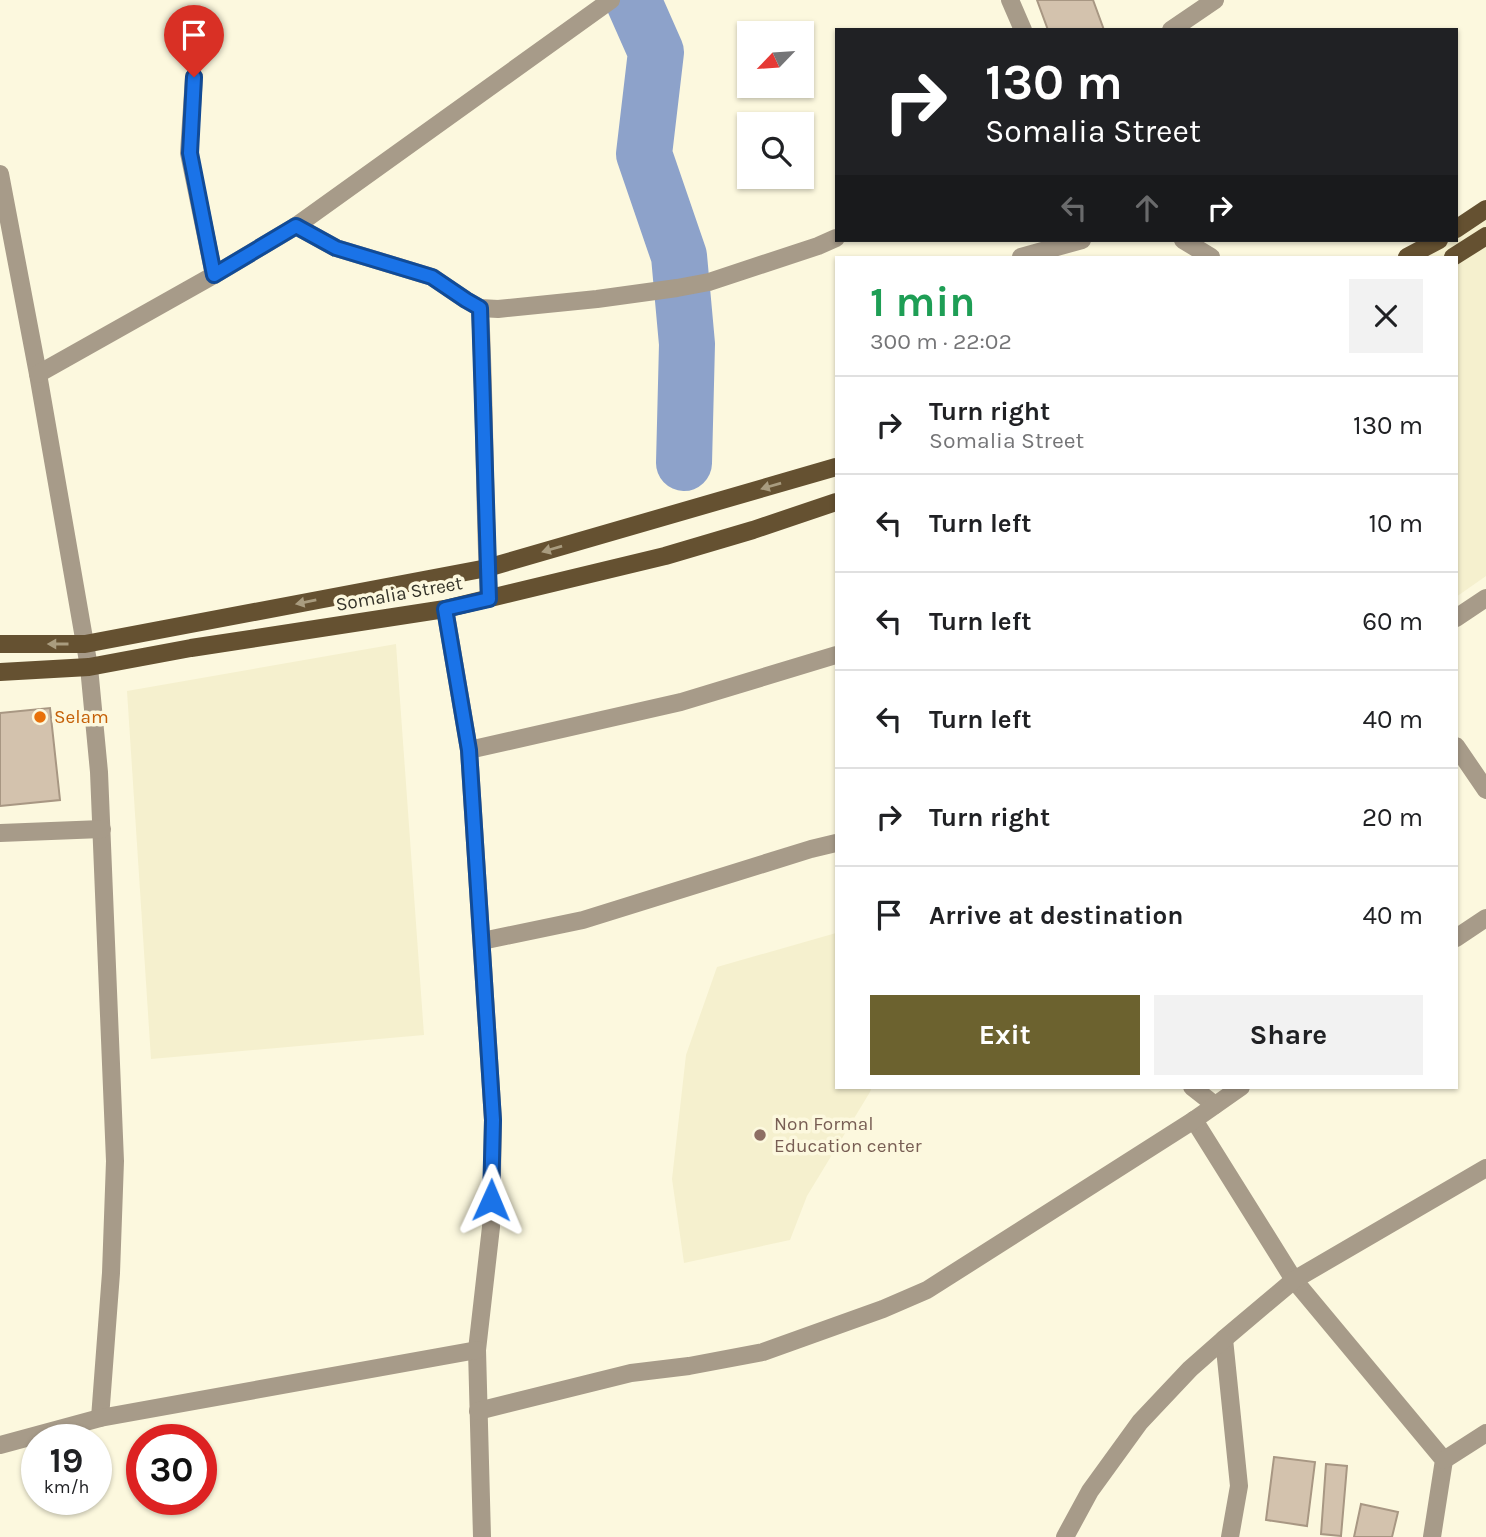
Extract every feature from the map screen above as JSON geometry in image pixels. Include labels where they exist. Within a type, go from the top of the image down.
[{"type":"main road","points":[[1458,228],[1486,209]]},
{"type":"main road","points":[[1455,256],[1486,236]]},
{"type":"main road","points":[[1409,256],[1435,242]]},
{"type":"main road","points":[[0,644],[85,644],[487,568],[835,467]]},
{"type":"main road","name":"Somalia Street","points":[[0,672],[89,667],[191,648],[445,609],[665,556],[835,502]]},
{"type":"street","points":[[38,374],[296,226],[611,0]]},
{"type":"street","points":[[1010,0],[1022,28]]},
{"type":"street","points":[[1174,28],[1215,0]]},
{"type":"street","points":[[194,77],[190,153],[214,275]]},
{"type":"street","points":[[0,174],[89,667],[100,772],[115,1161],[111,1273],[100,1419]]},
{"type":"street","points":[[296,226],[336,248],[432,277],[480,308],[498,309],[709,282],[835,238]]},
{"type":"street","points":[[1025,256],[1075,242]]},
{"type":"street","points":[[1186,242],[1209,256]]},
{"type":"street","points":[[480,308],[489,599]]},
{"type":"street","points":[[1458,617],[1486,598]]},
{"type":"street","points":[[445,609],[469,750],[493,1120],[491,1227],[477,1350],[482,1537]]},
{"type":"street","points":[[469,750],[681,702],[835,655]]},
{"type":"street","points":[[1458,749],[1486,790]]},
{"type":"street","points":[[0,833],[102,829]]},
{"type":"street","points":[[482,941],[583,919],[810,849],[835,844]]},
{"type":"street","points":[[1458,938],[1486,918]]},
{"type":"street","points":[[1195,1089],[1215,1105]]},
{"type":"street","points":[[478,1411],[631,1373],[689,1366],[763,1352],[883,1310],[927,1290],[1194,1120],[1238,1089]]},
{"type":"street","points":[[1194,1120],[1294,1280],[1444,1460]]},
{"type":"street","points":[[1065,1537],[1090,1491],[1140,1422],[1190,1369],[1224,1339],[1294,1280],[1486,1168]]},
{"type":"street","points":[[1224,1339],[1239,1486],[1230,1537]]},
{"type":"street","points":[[0,1445],[100,1419],[477,1350]]},
{"type":"street","points":[[1432,1537],[1444,1460],[1486,1433]]},
{"type":"shaded area","points":[[1486,210],[1486,576],[1458,596],[1458,256],[1425,256],[1444,242],[1458,242],[1458,231]]},
{"type":"shaded area","points":[[396,644],[424,1035],[151,1059],[127,691]]},
{"type":"shaded area","name":"Non Formal Education center","points":[[835,933],[835,1089],[871,1089],[807,1196],[790,1240],[684,1263],[672,1179],[686,1055],[717,967]]},
{"type":"building","points":[[1037,0],[1093,0],[1103,28],[1047,28]]},
{"type":"building","points":[[50,708],[60,800],[0,806],[0,713]]},
{"type":"building","points":[[1274,1457],[1315,1462],[1307,1526],[1266,1520]]},
{"type":"building","points":[[1326,1464],[1347,1466],[1341,1536],[1321,1534]]},
{"type":"building","points":[[1361,1504],[1398,1512],[1392,1537],[1354,1537]]},
{"type":"waterway","points":[[633,0],[656,52],[644,154],[679,256],[687,344],[684,463]]},
{"type":"place","name":"Selam","points":[[40,717]]},
{"type":"place","name":"Non Formal Education center","points":[[760,1135]]},
{"type":"route","points":[[194,77],[190,153],[214,275],[296,226],[336,248],[432,277],[480,308],[489,599],[445,609],[469,750],[493,1120],[491,1200]]}]
